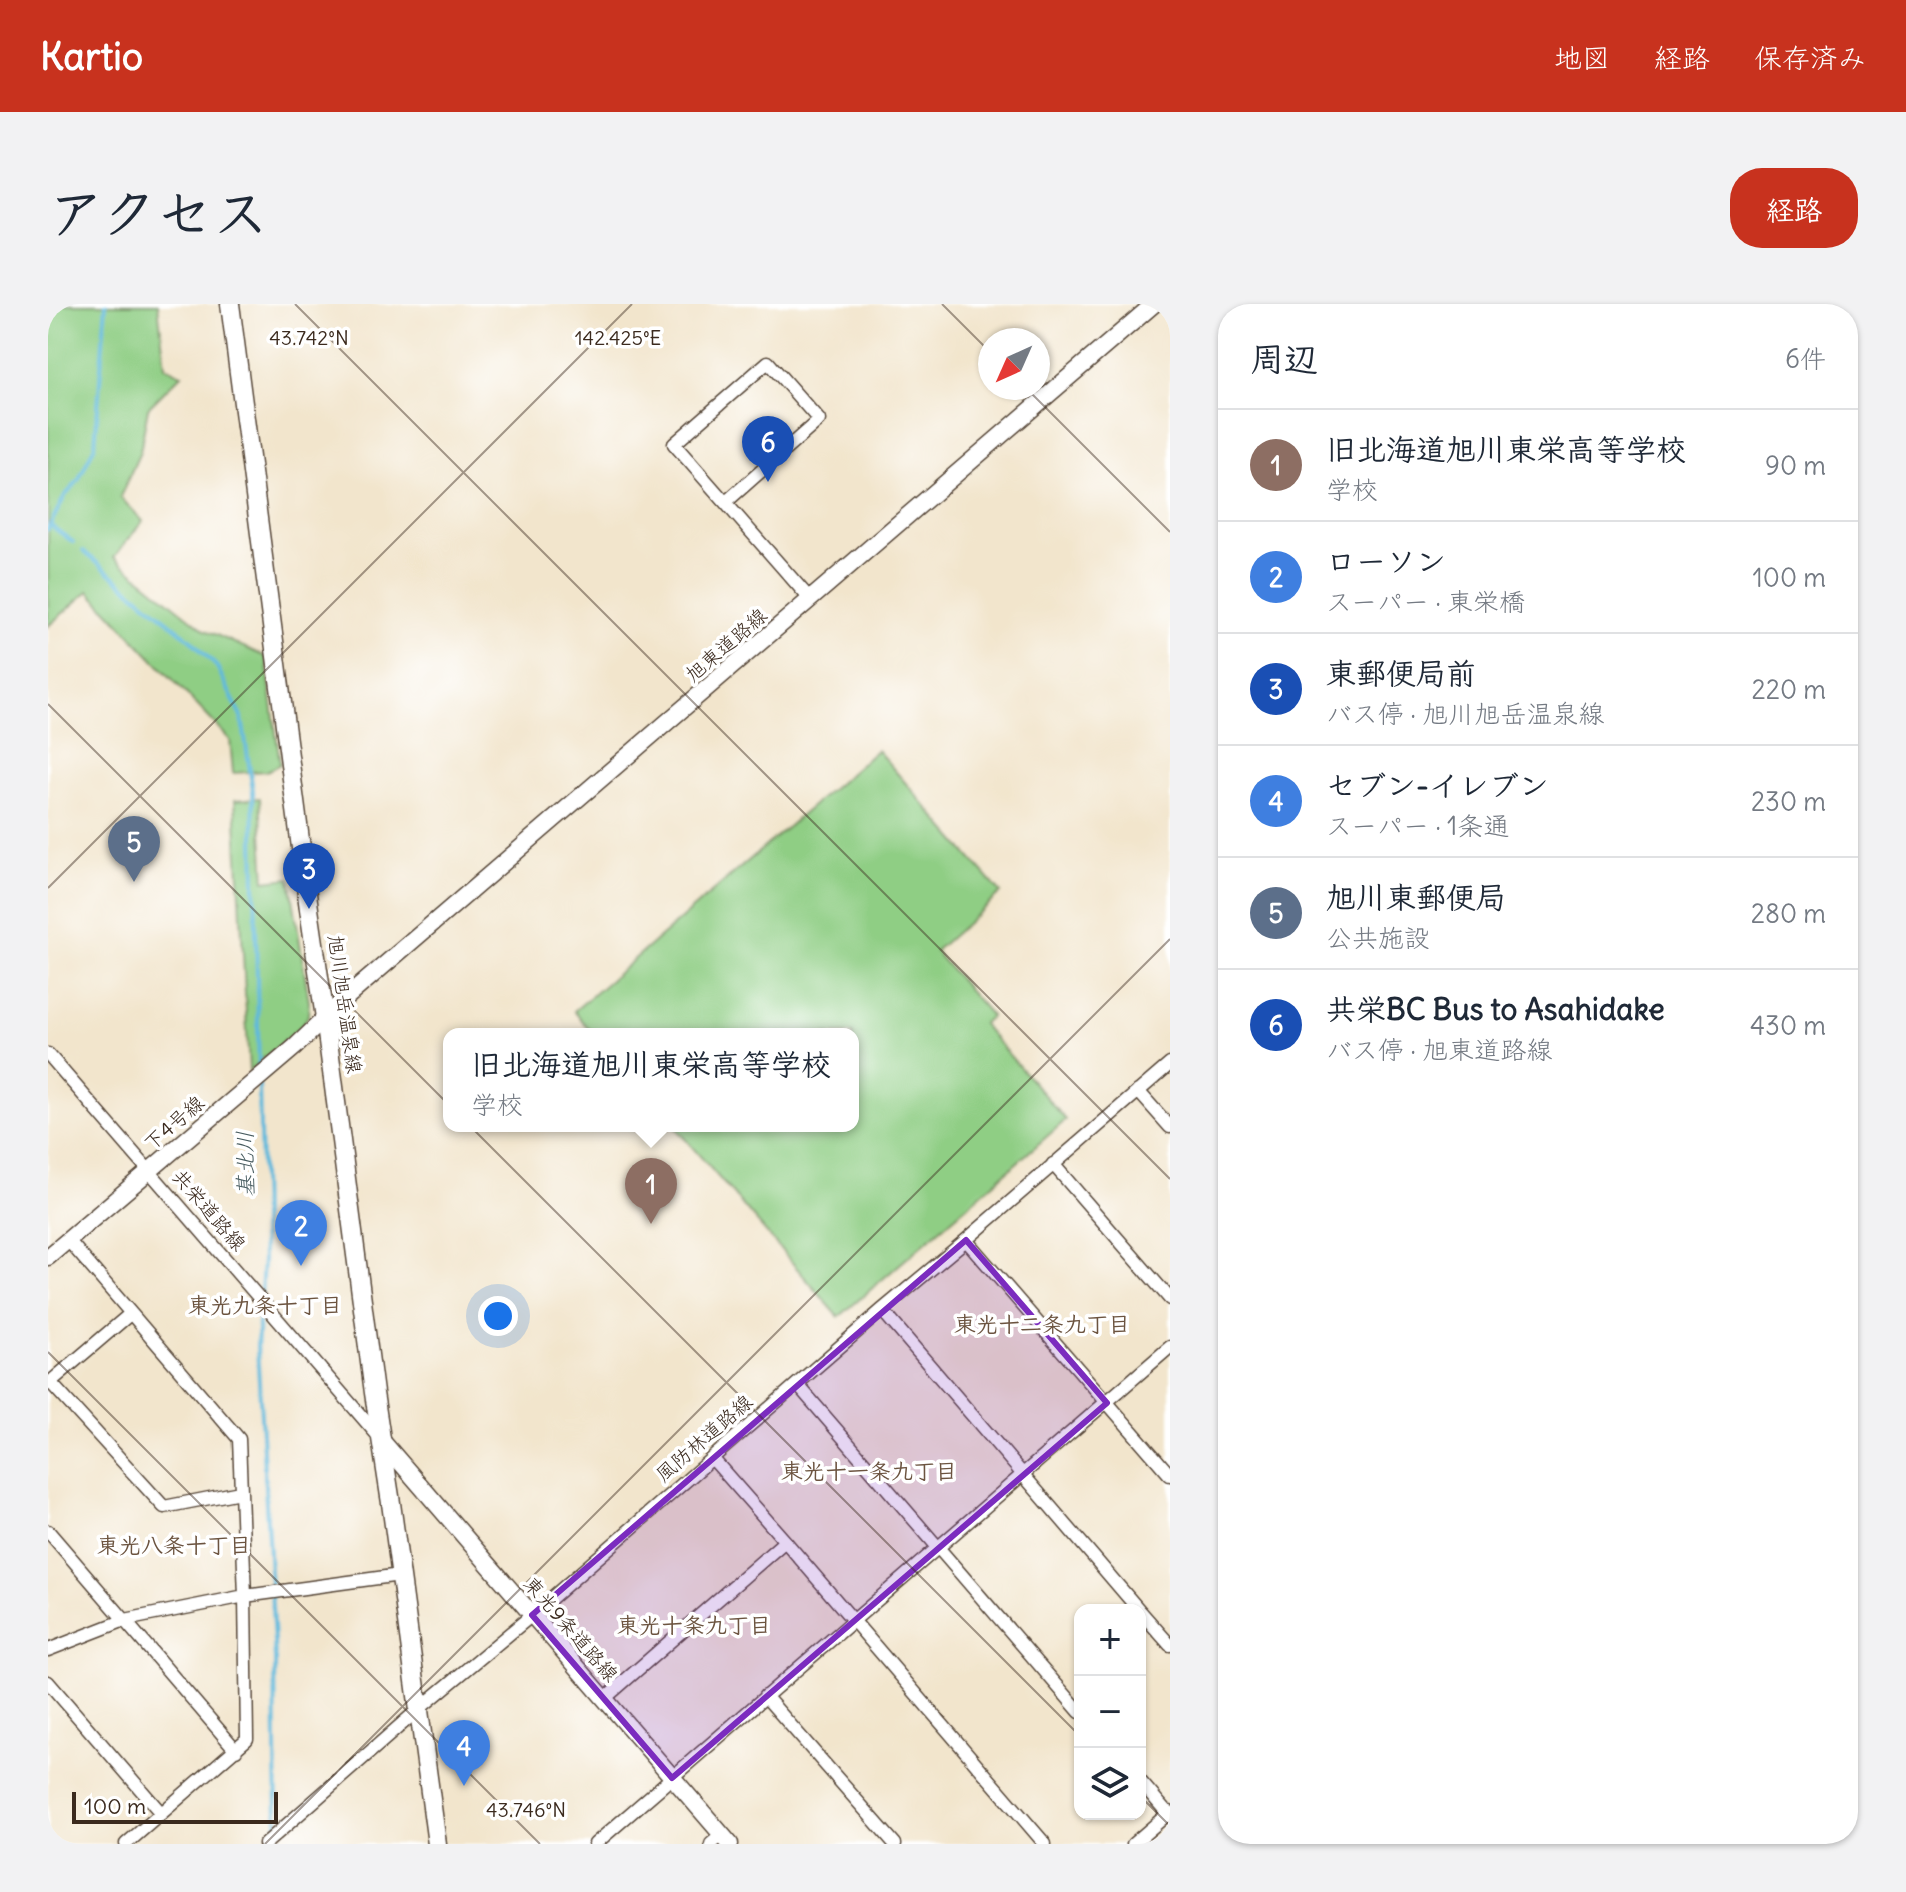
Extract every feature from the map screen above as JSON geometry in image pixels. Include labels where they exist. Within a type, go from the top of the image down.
[{"type":"main road","name":"旭川旭岳温泉線","points":[[230,304],[437,1844]]},
{"type":"street","name":"旭東道路線","points":[[325,1018],[1154,304]]},
{"type":"street","points":[[726,502],[819,420],[768,362],[674,444],[810,599]]},
{"type":"street","name":"下4号線","points":[[48,1257],[325,1018]]},
{"type":"street","name":"共栄道路線","points":[[48,1054],[382,1441]]},
{"type":"street","name":"風防林道路線","points":[[268,1841],[1170,1064]]},
{"type":"street","points":[[1138,1091],[1170,1127]]},
{"type":"street","points":[[1053,1164],[1170,1299]]},
{"type":"street","points":[[68,1240],[239,1439],[247,1739],[126,1844]]},
{"type":"street","points":[[966,1240],[1170,1475]]},
{"type":"street","points":[[882,1310],[1135,1604]]},
{"type":"street","points":[[130,1314],[49,1383],[164,1507],[240,1492]]},
{"type":"street","points":[[595,1844],[1170,1347]]},
{"type":"street","points":[[797,1384],[1074,1705]]},
{"type":"street","name":"東光9条道路線","points":[[382,1441],[672,1778],[721,1841]]},
{"type":"street","points":[[712,1458],[1045,1844]]},
{"type":"street","points":[[48,1531],[236,1750]]},
{"type":"street","points":[[604,1699],[785,1541]]},
{"type":"street","points":[[48,1650],[125,1620],[245,1596],[400,1575]]},
{"type":"street","points":[[1146,1617],[1170,1645]]},
{"type":"street","points":[[48,1682],[161,1813]]},
{"type":"street","points":[[765,1696],[895,1844]]},
{"type":"street","points":[[1133,1844],[1169,1814],[1146,1788]]},
{"type":"highlighted area","points":[[966,1240],[1107,1403],[672,1778],[532,1615]]},
{"type":"green space","points":[[48,304],[158,304],[165,367],[182,374],[148,408],[140,452],[120,497],[143,521],[114,557],[205,630],[266,657],[280,764],[267,771],[233,773],[230,740],[89,591],[48,626]]},
{"type":"green space","points":[[877,750],[1001,893],[935,951],[991,1016],[982,1024],[1066,1120],[839,1317],[679,1132],[859,1132],[859,1028],[589,1028],[574,1011]]},
{"type":"green space","points":[[260,798],[265,881],[290,878],[309,1002],[308,1016],[302,1025],[249,1071],[235,800]]},
{"type":"waterway","points":[[48,529],[65,496],[78,481],[95,445],[106,304]]},
{"type":"waterway","name":"基北川","points":[[50,525],[73,542]]},
{"type":"waterway","name":"基北川","points":[[83,551],[190,639],[217,667],[242,718],[253,791],[259,1073]]},
{"type":"waterway","name":"基北川","points":[[259,1085],[261,1296]]},
{"type":"waterway","name":"基北川","points":[[260,1305],[257,1347],[275,1659],[277,1828]]},
{"type":"place","name":"共栄BC Bus to Asahidake","points":[[768,482]]},
{"type":"place","name":"旭川東郵便局","points":[[134,882]]},
{"type":"place","name":"東郵便局前","points":[[309,909]]},
{"type":"place","name":"旧北海道旭川東栄高等学校","points":[[651,1224]]},
{"type":"place","name":"ローソン","points":[[301,1266]]},
{"type":"place","name":"セブン-イレブン","points":[[464,1786]]},
{"type":"district","name":"東光九条十丁目","points":[[265,1305]]},
{"type":"district","name":"東光十二条九丁目","points":[[1042,1324]]},
{"type":"district","name":"東光十一条九丁目","points":[[869,1471]]},
{"type":"district","name":"東光八条十丁目","points":[[174,1545]]},
{"type":"district","name":"東光十条九丁目","points":[[694,1625]]}]
